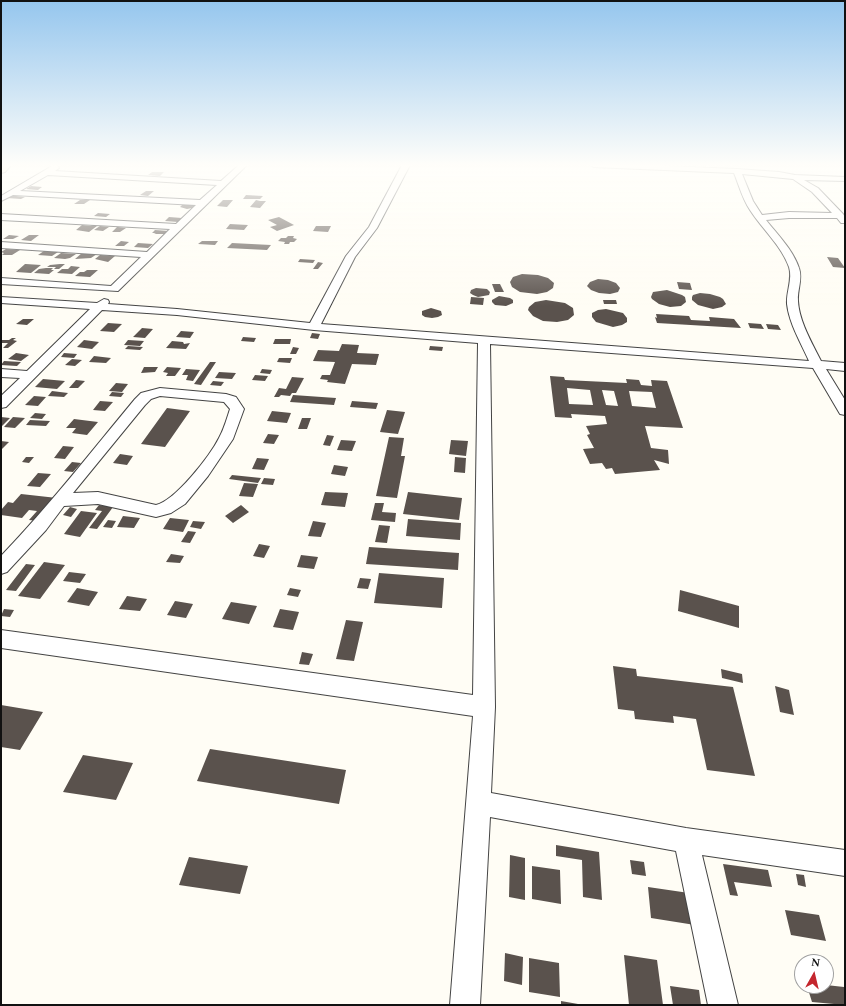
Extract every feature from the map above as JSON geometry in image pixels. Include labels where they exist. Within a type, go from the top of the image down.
[{"type":"street","points":[[1,404],[28,375],[100,306],[114,289],[195,212]]},
{"type":"street","points":[[314,327],[350,256],[373,228],[381,212]]},
{"type":"street","points":[[755,212],[780,245],[795,269],[792,294],[793,306],[816,364],[845,411]]},
{"type":"street","points":[[760,218],[789,215],[842,219]]},
{"type":"street","points":[[1,217],[179,227]]},
{"type":"street","points":[[1,245],[149,255]]},
{"type":"street","points":[[1,281],[114,289]]},
{"type":"street","points":[[1,300],[177,312],[314,327],[845,367]]},
{"type":"street","points":[[465,1005],[484,708],[484,339]]},
{"type":"street","points":[[1,372],[28,375]]},
{"type":"street","points":[[1,567],[40,526],[59,500],[146,396],[153,393],[167,392],[226,398],[234,404],[237,409],[226,439],[203,472],[179,500],[172,505],[156,511],[98,498],[59,500]]},
{"type":"street","points":[[1,639],[484,708]]},
{"type":"street","points":[[479,803],[686,840],[845,863]]},
{"type":"street","points":[[686,840],[722,1005]]},
{"type":"building","points":[[98,213],[110,214],[106,217],[94,216]]},
{"type":"building","points":[[169,217],[182,218],[178,222],[165,221]]},
{"type":"building","points":[[279,217],[294,225],[277,231],[270,227],[277,225],[268,220]]},
{"type":"building","points":[[101,223],[89,232],[76,230],[82,225],[90,226]]},
{"type":"building","points":[[230,224],[248,225],[244,230],[226,229]]},
{"type":"building","points":[[100,226],[109,227],[103,231],[94,230]]},
{"type":"building","points":[[316,226],[331,226],[328,232],[313,231]]},
{"type":"building","points":[[117,227],[126,228],[120,232],[112,232]]},
{"type":"building","points":[[155,230],[169,231],[166,234],[152,233]]},
{"type":"building","points":[[9,235],[19,236],[13,239],[3,239]]},
{"type":"building","points":[[29,235],[39,235],[31,241],[21,240]]},
{"type":"building","points":[[288,236],[294,236],[293,238],[297,239],[289,244],[284,244],[285,242],[278,241],[281,238],[286,238]]},
{"type":"building","points":[[121,241],[129,242],[124,246],[115,246]]},
{"type":"building","points":[[202,241],[218,241],[215,245],[198,244]]},
{"type":"building","points":[[138,243],[153,244],[148,248],[134,247]]},
{"type":"building","points":[[232,243],[271,245],[267,250],[227,248]]},
{"type":"building","points":[[6,249],[20,250],[12,255],[2,255],[4,253],[1,252]]},
{"type":"building","points":[[44,251],[58,252],[52,256],[38,255]]},
{"type":"building","points":[[61,253],[76,254],[65,259],[54,258]]},
{"type":"building","points":[[82,253],[97,254],[91,258],[75,259]]},
{"type":"building","points":[[100,255],[115,256],[108,262],[95,259]]},
{"type":"building","points":[[827,257],[838,258],[845,268],[833,267]]},
{"type":"building","points":[[300,259],[315,260],[313,263],[298,262]]},
{"type":"building","points":[[318,262],[323,263],[318,269],[313,269]]},
{"type":"building","points":[[25,264],[41,265],[31,273],[16,272]]},
{"type":"building","points":[[65,264],[59,269],[54,269],[56,267],[47,267],[50,265]]},
{"type":"building","points":[[71,266],[80,267],[72,274],[57,273],[62,269],[68,269]]},
{"type":"building","points":[[53,268],[51,270],[54,270],[49,274],[34,273],[39,269]]},
{"type":"building","points":[[87,270],[98,270],[90,277],[75,276],[80,272]]},
{"type":"building","points":[[522,274],[538,275],[548,278],[554,283],[553,288],[547,292],[537,294],[520,292],[512,287],[510,282],[513,277]]},
{"type":"building","points":[[598,279],[616,283],[620,288],[618,292],[610,294],[599,293],[591,290],[587,286],[590,282]]},
{"type":"building","points":[[677,282],[690,283],[692,290],[679,289]]},
{"type":"building","points":[[492,284],[500,284],[504,292],[495,292]]},
{"type":"building","points":[[476,288],[487,289],[490,292],[489,295],[478,297],[470,293],[471,290]]},
{"type":"building","points":[[667,290],[682,295],[685,297],[686,302],[681,306],[670,307],[659,304],[652,299],[651,297],[653,292]]},
{"type":"building","points":[[700,293],[720,297],[726,304],[722,307],[713,309],[698,305],[692,300],[692,297],[693,295]]},
{"type":"building","points":[[499,296],[510,298],[513,300],[513,303],[506,306],[495,305],[492,300]]},
{"type":"building","points":[[471,297],[484,298],[483,305],[470,304]]},
{"type":"building","points":[[546,300],[565,303],[573,308],[574,315],[568,320],[557,322],[543,321],[533,316],[528,310],[529,307],[535,302]]},
{"type":"building","points":[[603,300],[616,300],[617,304],[604,304]]},
{"type":"building","points":[[431,308],[441,311],[442,315],[432,318],[422,315],[422,311]]},
{"type":"building","points":[[606,309],[623,313],[627,318],[627,322],[613,327],[596,322],[592,317],[592,313],[598,310]]},
{"type":"building","points":[[656,314],[689,316],[691,320],[710,321],[709,317],[734,319],[741,328],[657,323],[655,317],[657,318]]},
{"type":"building","points":[[23,319],[34,319],[27,325],[16,324]]},
{"type":"building","points":[[108,323],[122,324],[114,332],[100,331]]},
{"type":"building","points":[[748,323],[761,324],[764,329],[750,328]]},
{"type":"building","points":[[766,324],[778,325],[781,330],[768,329]]},
{"type":"building","points":[[142,328],[153,329],[145,338],[133,337]]},
{"type":"building","points":[[181,331],[194,332],[190,338],[176,337]]},
{"type":"building","points":[[312,333],[320,334],[318,339],[310,338]]},
{"type":"building","points":[[243,337],[256,338],[254,342],[241,341]]},
{"type":"building","points":[[16,338],[13,340],[17,341],[8,348],[3,348],[8,343],[1,343],[1,340],[9,340]]},
{"type":"building","points":[[275,339],[291,339],[290,344],[273,344]]},
{"type":"building","points":[[84,340],[99,342],[92,349],[77,347]]},
{"type":"building","points":[[128,340],[144,341],[140,346],[124,345]]},
{"type":"building","points":[[172,341],[183,342],[184,344],[190,343],[186,349],[166,348]]},
{"type":"building","points":[[342,344],[359,345],[357,353],[379,354],[376,365],[352,364],[345,384],[327,382],[328,380],[320,379],[322,375],[330,375],[335,362],[313,361],[318,350],[339,351]]},
{"type":"building","points":[[128,346],[143,347],[140,350],[125,349]]},
{"type":"building","points":[[430,346],[443,347],[442,351],[429,350]]},
{"type":"building","points":[[293,347],[299,348],[296,354],[290,354]]},
{"type":"building","points":[[16,353],[29,355],[21,361],[8,359]]},
{"type":"building","points":[[64,353],[77,354],[74,358],[61,357]]},
{"type":"building","points":[[94,356],[111,358],[106,363],[89,362]]},
{"type":"building","points":[[279,358],[292,358],[290,363],[277,362]]},
{"type":"building","points":[[72,359],[82,360],[75,366],[65,365]]},
{"type":"building","points":[[4,361],[21,362],[17,366],[1,365]]},
{"type":"building","points":[[210,362],[216,362],[201,385],[194,384]]},
{"type":"building","points":[[144,367],[158,367],[155,372],[141,373]]},
{"type":"building","points":[[167,367],[181,368],[175,376],[166,376],[168,373],[163,372]]},
{"type":"building","points":[[186,369],[200,370],[193,381],[186,380],[188,375],[182,375]]},
{"type":"building","points":[[262,369],[272,370],[270,374],[260,373]]},
{"type":"building","points":[[219,372],[236,373],[232,379],[215,378]]},
{"type":"building","points":[[255,375],[268,376],[265,381],[252,380]]},
{"type":"building","points":[[550,376],[564,377],[565,380],[627,383],[626,379],[639,380],[641,385],[652,386],[651,380],[667,381],[683,428],[645,426],[651,448],[668,450],[669,464],[654,460],[660,470],[615,474],[612,468],[606,469],[602,463],[590,464],[583,449],[594,448],[587,435],[590,434],[586,426],[607,424],[605,416],[571,414],[572,418],[555,417]],"holes":[[[567,388],[590,390],[593,405],[569,404]],[[602,390],[614,391],[618,406],[606,405]],[[629,391],[652,392],[656,408],[632,406]]]},
{"type":"building","points":[[292,377],[304,378],[296,393],[292,393],[290,396],[281,395],[279,397],[274,397],[279,388],[286,389]]},
{"type":"building","points":[[43,379],[65,381],[57,389],[35,387]]},
{"type":"building","points":[[76,380],[85,381],[78,388],[69,388]]},
{"type":"building","points":[[213,381],[224,382],[221,386],[210,385]]},
{"type":"building","points":[[116,383],[128,384],[122,392],[109,391]]},
{"type":"building","points":[[52,391],[68,393],[64,397],[48,396]]},
{"type":"building","points":[[112,392],[124,393],[121,397],[109,396]]},
{"type":"building","points":[[293,395],[336,398],[334,405],[290,402]]},
{"type":"building","points":[[34,396],[46,397],[38,406],[25,405]]},
{"type":"building","points":[[100,401],[113,402],[105,411],[93,410]]},
{"type":"building","points":[[352,401],[378,403],[376,409],[350,407]]},
{"type":"building","points":[[167,408],[190,411],[165,447],[141,444]]},
{"type":"building","points":[[387,410],[405,412],[398,434],[380,432]]},
{"type":"building","points":[[272,411],[291,413],[287,423],[267,421]]},
{"type":"building","points":[[35,413],[46,414],[42,419],[30,418]]},
{"type":"building","points":[[1,417],[10,418],[1,427]]},
{"type":"building","points":[[13,417],[25,418],[15,428],[4,427]]},
{"type":"building","points":[[302,418],[311,418],[307,429],[298,429]]},
{"type":"building","points":[[74,419],[98,422],[87,435],[72,433],[76,428],[66,428]]},
{"type":"building","points":[[30,420],[50,421],[46,426],[26,425]]},
{"type":"building","points":[[268,434],[279,435],[274,444],[263,443]]},
{"type":"building","points":[[327,435],[334,436],[330,446],[323,445]]},
{"type":"building","points":[[389,437],[404,438],[401,456],[405,456],[397,498],[376,496]]},
{"type":"building","points":[[341,440],[356,441],[352,451],[337,450]]},
{"type":"building","points":[[451,440],[468,441],[466,456],[449,454]]},
{"type":"building","points":[[1,441],[9,442],[1,450]]},
{"type":"building","points":[[63,446],[74,447],[65,459],[54,458]]},
{"type":"building","points":[[120,454],[133,456],[127,465],[113,463]]},
{"type":"building","points":[[26,457],[34,457],[29,463],[22,462]]},
{"type":"building","points":[[455,457],[466,458],[465,473],[454,472]]},
{"type":"building","points":[[257,458],[269,459],[264,470],[252,469]]},
{"type":"building","points":[[72,462],[81,463],[73,472],[64,471]]},
{"type":"building","points":[[334,465],[348,467],[345,476],[331,474]]},
{"type":"building","points":[[38,473],[51,474],[40,487],[27,486]]},
{"type":"building","points":[[232,475],[261,478],[258,483],[229,479]]},
{"type":"building","points":[[264,478],[275,479],[273,485],[261,484]]},
{"type":"building","points":[[244,483],[258,484],[253,497],[239,496]]},
{"type":"building","points":[[325,492],[348,493],[345,507],[321,505]]},
{"type":"building","points":[[408,492],[462,498],[459,520],[403,514]]},
{"type":"building","points":[[21,494],[57,498],[38,521],[29,520],[37,511],[29,510],[22,518],[1,515],[1,510],[8,502],[13,503]]},
{"type":"building","points":[[375,503],[384,503],[382,512],[396,513],[395,522],[371,520]]},
{"type":"building","points":[[99,505],[113,507],[97,529],[89,528],[102,511],[95,510]]},
{"type":"building","points":[[241,505],[249,512],[233,523],[225,516]]},
{"type":"building","points":[[70,507],[77,509],[71,517],[63,515]]},
{"type":"building","points":[[81,511],[97,513],[80,537],[64,534]]},
{"type":"building","points":[[123,516],[140,518],[134,528],[117,527]]},
{"type":"building","points":[[170,518],[189,520],[183,532],[163,529]]},
{"type":"building","points":[[408,519],[461,523],[460,540],[406,536]]},
{"type":"building","points":[[108,520],[116,521],[112,528],[103,527]]},
{"type":"building","points":[[193,521],[205,522],[201,529],[190,527]]},
{"type":"building","points":[[313,521],[326,523],[321,537],[308,536]]},
{"type":"building","points":[[379,525],[390,526],[387,543],[375,542]]},
{"type":"building","points":[[188,531],[196,532],[190,543],[181,542]]},
{"type":"building","points":[[259,544],[270,546],[264,558],[253,556]]},
{"type":"building","points":[[369,547],[459,553],[458,570],[366,564]]},
{"type":"building","points":[[171,554],[184,556],[180,563],[166,562]]},
{"type":"building","points":[[301,555],[318,557],[314,569],[297,567]]},
{"type":"building","points":[[44,562],[65,565],[40,599],[18,596]]},
{"type":"building","points":[[26,564],[35,565],[16,591],[6,590]]},
{"type":"building","points":[[69,572],[86,574],[80,583],[63,581]]},
{"type":"building","points":[[379,573],[444,578],[442,608],[374,603]]},
{"type":"building","points":[[360,578],[371,579],[368,589],[357,588]]},
{"type":"building","points":[[77,588],[98,592],[89,606],[67,602]]},
{"type":"building","points":[[290,588],[301,590],[298,597],[287,595]]},
{"type":"building","points":[[680,590],[739,606],[739,628],[678,611]]},
{"type":"building","points":[[127,596],[147,599],[140,611],[119,609]]},
{"type":"building","points":[[175,601],[193,604],[186,618],[167,615]]},
{"type":"building","points":[[231,602],[257,606],[249,624],[222,619]]},
{"type":"building","points":[[4,609],[14,610],[10,617],[1,616]]},
{"type":"building","points":[[280,609],[299,612],[293,630],[273,627]]},
{"type":"building","points":[[346,620],[363,622],[354,661],[336,659]]},
{"type":"building","points":[[302,652],[313,654],[309,665],[299,664]]},
{"type":"building","points":[[613,666],[636,669],[637,676],[733,687],[755,776],[707,770],[696,719],[673,716],[674,723],[635,719],[634,711],[618,709]]},
{"type":"building","points":[[721,669],[742,674],[743,683],[722,678]]},
{"type":"building","points":[[775,686],[789,690],[794,715],[780,712]]},
{"type":"building","points":[[1,705],[43,712],[20,750],[1,747]]},
{"type":"building","points":[[210,749],[346,770],[339,804],[197,781]]},
{"type":"building","points":[[83,755],[133,763],[116,800],[63,792]]},
{"type":"building","points":[[556,845],[599,852],[602,900],[583,897],[582,860],[556,856]]},
{"type":"building","points":[[510,855],[525,858],[525,900],[509,897]]},
{"type":"building","points":[[189,857],[248,866],[240,894],[179,885]]},
{"type":"building","points":[[630,860],[644,862],[646,876],[632,874]]},
{"type":"building","points":[[723,864],[768,870],[772,887],[734,882],[738,896],[730,895]]},
{"type":"building","points":[[532,866],[560,870],[561,904],[532,899]]},
{"type":"building","points":[[796,874],[804,875],[806,887],[798,885]]},
{"type":"building","points":[[648,887],[689,893],[695,925],[651,918]]},
{"type":"building","points":[[785,910],[819,915],[826,941],[791,935]]},
{"type":"building","points":[[505,953],[523,957],[522,985],[504,981]]},
{"type":"building","points":[[624,955],[657,960],[663,1005],[629,1005]]},
{"type":"building","points":[[529,958],[559,963],[560,997],[529,992]]},
{"type":"building","points":[[670,986],[699,990],[701,1005],[673,1005]]},
{"type":"building","points":[[834,986],[844,987],[845,1005],[812,1002],[810,994],[834,994]]},
{"type":"building","points":[[561,1001],[578,1004],[578,1005],[561,1005]]}]
